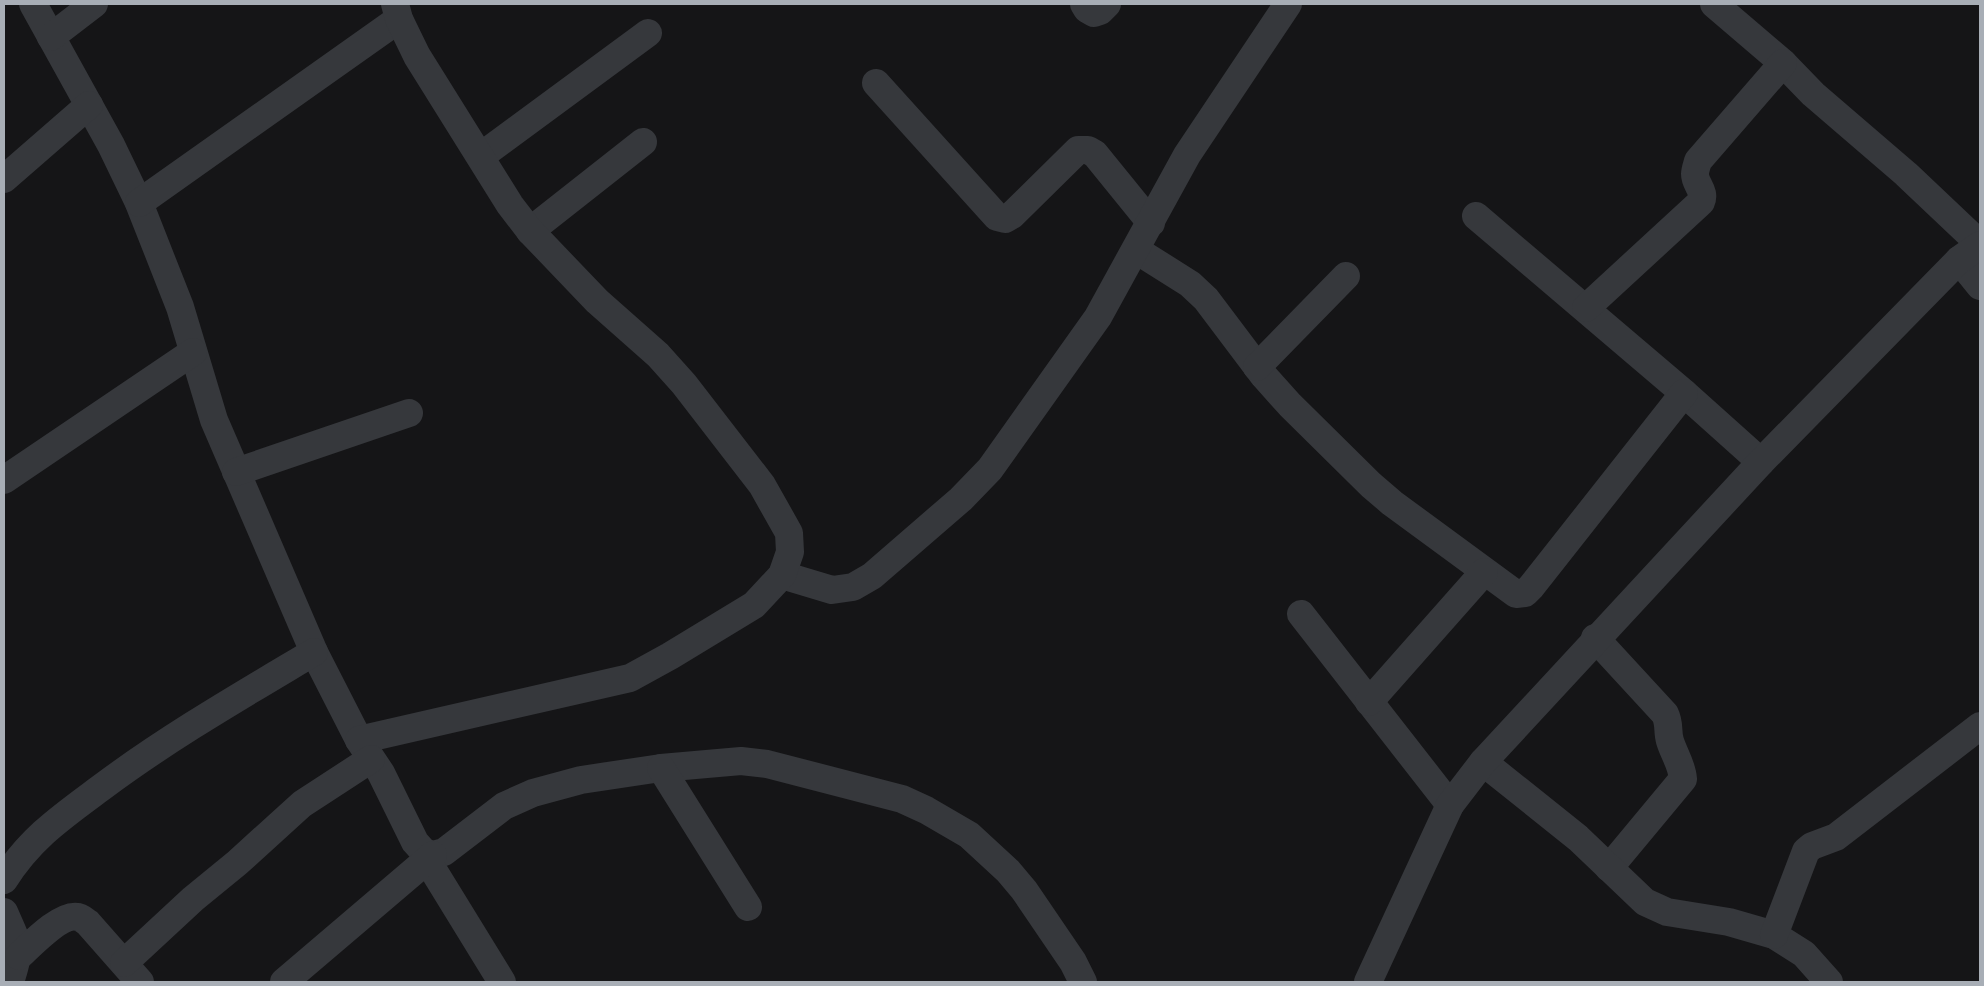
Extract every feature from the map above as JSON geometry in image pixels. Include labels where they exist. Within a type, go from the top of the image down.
[{"type":"street","points":[[33,4],[90,105],[139,203],[180,307],[214,420],[314,652],[365,749],[381,773],[415,842],[430,858],[502,982]]},
{"type":"street","points":[[51,36],[94,4]]},
{"type":"street","points":[[1084,4],[1087,10],[1094,13],[1100,11],[1107,4]]},
{"type":"street","points":[[782,575],[832,590],[853,586],[872,576],[961,499],[990,469],[1098,317],[1187,155],[1288,4]]},
{"type":"street","points":[[1714,4],[1783,63],[1813,94],[1906,174],[1973,250],[1980,286]]},
{"type":"street","points":[[19,956],[59,921],[70,917],[78,917],[88,923],[132,973],[193,899],[237,863],[365,749],[630,678],[754,605],[782,575],[790,552],[788,533],[762,485],[684,384],[658,355],[597,301],[530,231],[510,205],[417,56],[397,11],[139,203]]},
{"type":"street","points":[[481,156],[648,33]]},
{"type":"street","points":[[1586,308],[1701,202],[1703,197],[1702,191],[1695,174],[1698,161],[1783,63]]},
{"type":"street","points":[[876,83],[997,217],[1005,219],[1012,215],[1078,150],[1088,150],[1095,154],[1151,223]]},
{"type":"street","points":[[4,179],[90,105]]},
{"type":"street","points":[[530,231],[643,142]]},
{"type":"street","points":[[1476,216],[1586,308],[1761,462]]},
{"type":"street","points":[[1136,250],[1190,284],[1206,299],[1257,367],[1290,405],[1371,485],[1392,503],[1516,594],[1525,593],[1684,393]]},
{"type":"street","points":[[1368,982],[1450,805],[1483,762],[1761,462],[1973,250]]},
{"type":"street","points":[[1257,367],[1346,276]]},
{"type":"street","points":[[4,480],[193,352]]},
{"type":"street","points":[[236,472],[409,413]]},
{"type":"street","points":[[1369,702],[1484,572]]},
{"type":"street","points":[[1301,614],[1450,805]]},
{"type":"street","points":[[1596,638],[1665,714],[1669,723],[1668,734],[1670,743],[1683,772],[1684,779],[1609,868]]},
{"type":"street","points":[[4,880],[16,860],[46,828],[129,767],[185,729],[314,652]]},
{"type":"street","points":[[1774,935],[1806,851],[1812,846],[1836,837],[1980,726]]},
{"type":"street","points":[[284,982],[430,858],[444,852],[504,806],[533,793],[581,780],[662,768],[741,761],[767,764],[902,799],[926,810],[969,835],[1008,871],[1024,890],[1062,946],[1083,982]]},
{"type":"street","points":[[1483,762],[1578,838],[1645,902],[1667,912],[1729,922],[1774,935],[1804,954],[1829,982]]},
{"type":"street","points":[[662,768],[748,907]]},
{"type":"street","points":[[4,912],[16,939],[19,956],[10,982]]}]
